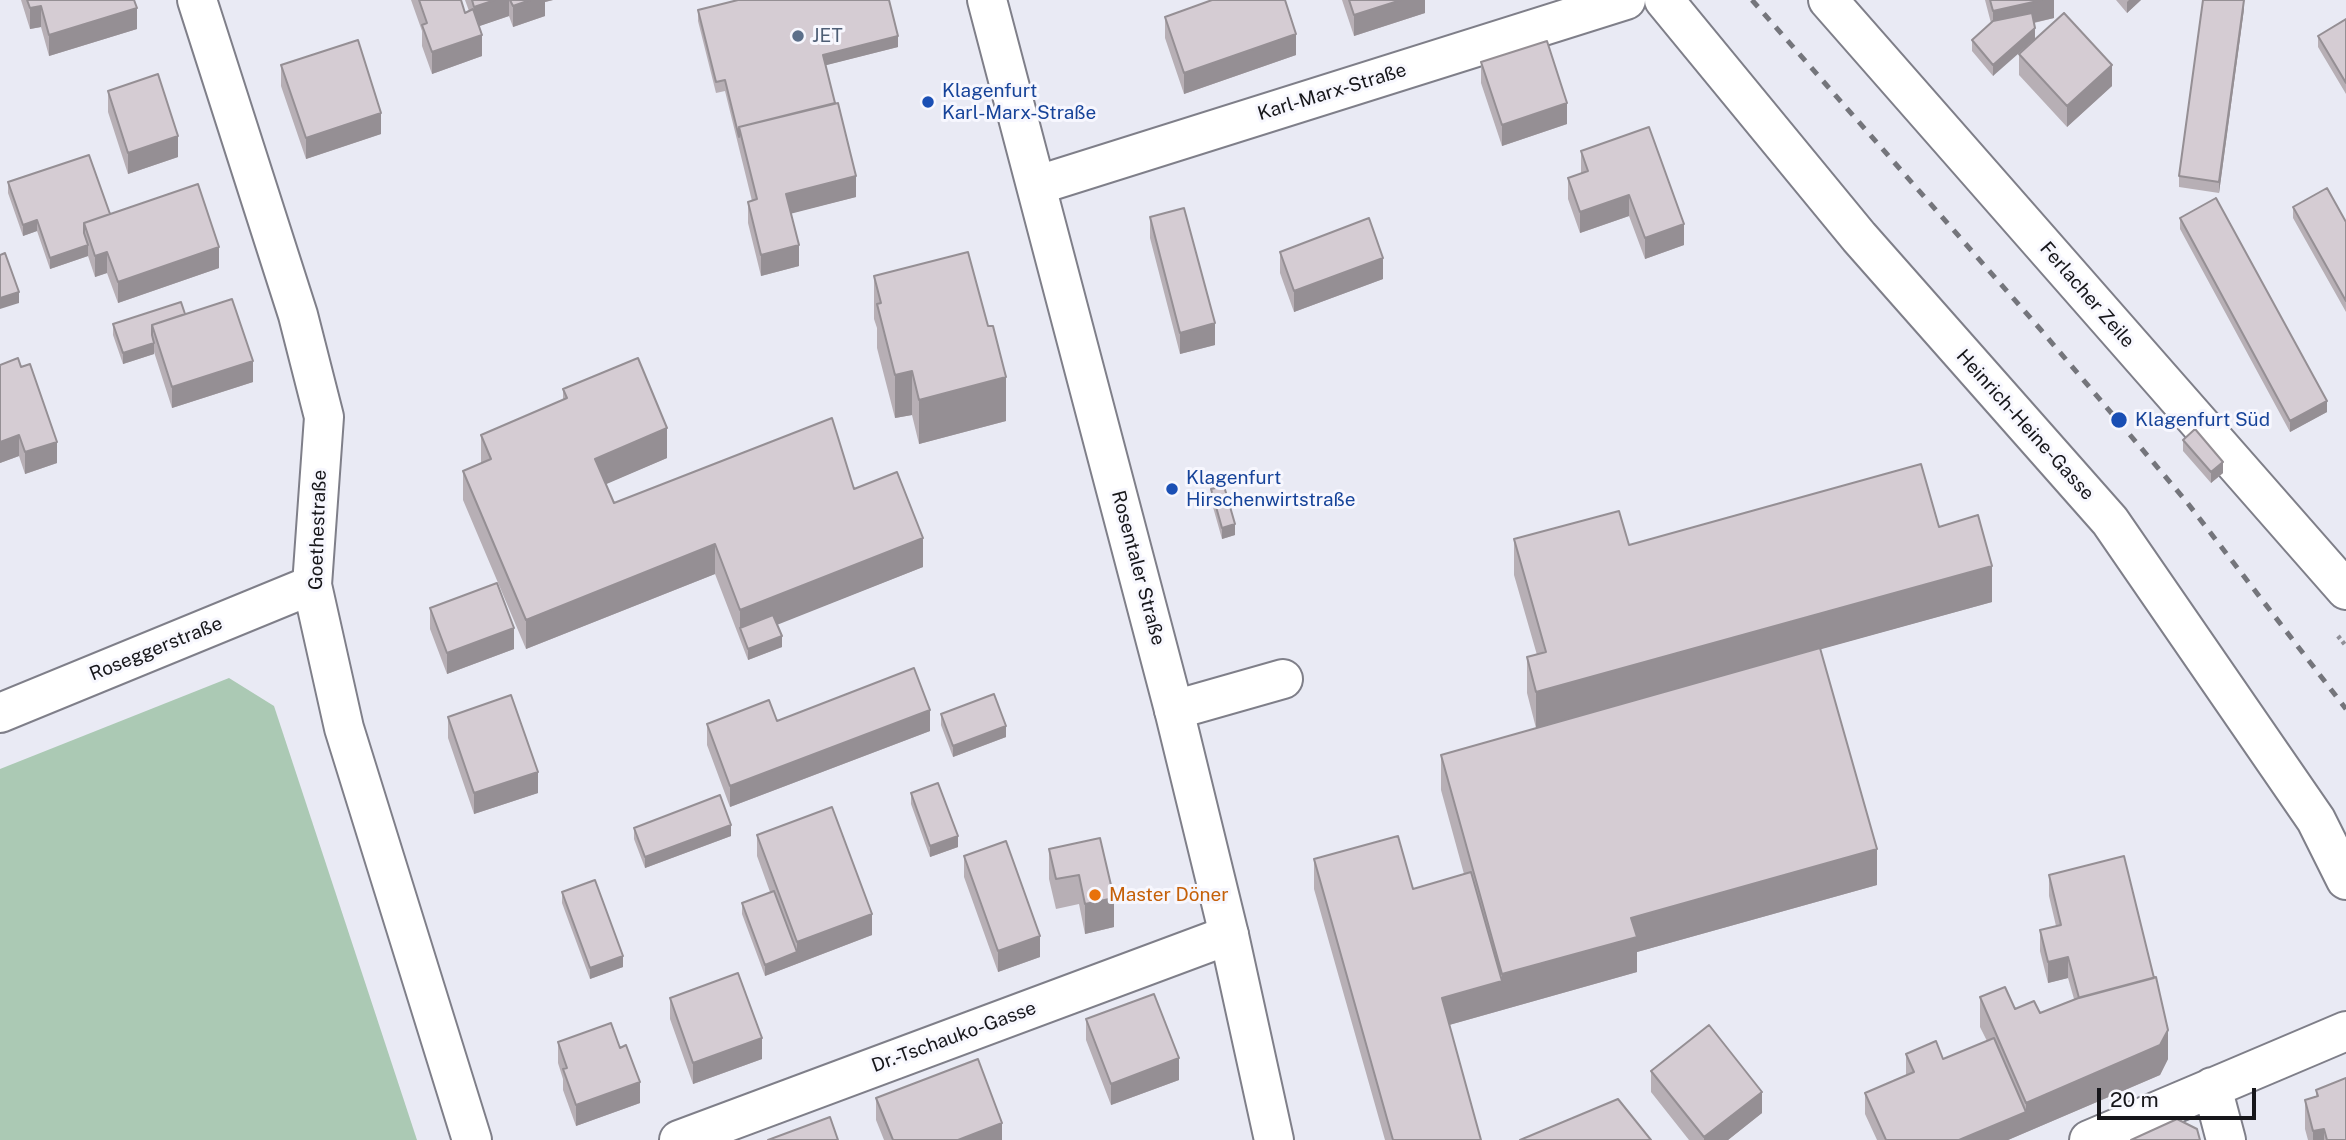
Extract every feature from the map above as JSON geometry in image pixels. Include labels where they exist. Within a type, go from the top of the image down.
[{"type":"street","name":"Goethestraße","points":[[197,0],[298,315],[324,417],[312,585],[344,728],[472,1140]]},
{"type":"street","name":"Rosentaler Straße","points":[[987,0],[1038,185],[1174,710],[1275,1140]]},
{"type":"street","name":"Karl-Marx-Straße","points":[[1038,185],[1626,0]]},
{"type":"street","name":"Heinrich-Heine-Gasse","points":[[1664,0],[1858,237],[2110,521],[2316,820],[2346,880]]},
{"type":"street","name":"Ferlacher Zeile","points":[[1828,0],[2346,590]]},
{"type":"street","name":"Roseggerstraße","points":[[0,713],[312,585]]},
{"type":"street","points":[[1174,710],[1283,679]]},
{"type":"street","name":"Dr.-Tschauko-Gasse","points":[[679,1140],[1229,935]]},
{"type":"street","points":[[2089,1140],[2346,1031]]},
{"type":"street","points":[[2212,1087],[2226,1140]]},
{"type":"green space","points":[[229,678],[274,706],[417,1140],[0,1140],[0,769]]},
{"type":"building","points":[[27,0],[134,0],[137,8],[49,35],[41,6],[30,8]]},
{"type":"building","points":[[419,0],[461,0],[465,13],[473,9],[482,35],[432,52],[422,25],[427,23]]},
{"type":"building","points":[[472,0],[495,0],[474,7]]},
{"type":"building","points":[[510,0],[530,0],[513,6]]},
{"type":"building","points":[[738,0],[889,0],[898,36],[823,55],[835,103],[739,127],[739,137],[725,80],[716,82],[698,10]]},
{"type":"building","points":[[1212,0],[1285,0],[1296,34],[1184,73],[1165,17]]},
{"type":"building","points":[[1349,0],[1401,0],[1354,15]]},
{"type":"building","points":[[1990,0],[2042,0],[1993,11]]},
{"type":"building","points":[[2203,0],[2244,0],[2219,182],[2179,176]]},
{"type":"building","points":[[2032,13],[2035,28],[1993,65],[1972,40],[1993,21]]},
{"type":"building","points":[[2064,13],[2112,65],[2067,106],[2019,54]]},
{"type":"building","points":[[2346,19],[2346,83],[2318,36]]},
{"type":"building","points":[[358,40],[381,113],[306,138],[281,65]]},
{"type":"building","points":[[1547,41],[1567,103],[1502,125],[1481,62]]},
{"type":"building","points":[[158,74],[178,136],[128,153],[108,91]]},
{"type":"building","points":[[838,103],[856,176],[786,194],[799,245],[761,255],[748,202],[757,199],[739,127]]},
{"type":"building","points":[[1649,127],[1684,224],[1645,238],[1629,195],[1580,212],[1568,178],[1588,171],[1581,151]]},
{"type":"building","points":[[89,155],[110,214],[84,223],[88,245],[50,258],[37,220],[23,225],[8,182]]},
{"type":"building","points":[[198,184],[219,247],[118,282],[107,252],[95,256],[84,223]]},
{"type":"building","points":[[2327,188],[2346,222],[2346,301],[2293,207]]},
{"type":"building","points":[[2216,198],[2327,401],[2290,421],[2180,218]]},
{"type":"building","points":[[1184,208],[1215,323],[1180,333],[1150,217]]},
{"type":"building","points":[[1369,218],[1383,258],[1294,291],[1280,252]]},
{"type":"building","points":[[968,252],[988,326],[993,326],[1006,377],[919,400],[912,371],[895,375],[877,304],[881,303],[874,276]]},
{"type":"building","points":[[5,253],[19,292],[0,298],[0,255]]},
{"type":"building","points":[[232,299],[253,361],[172,387],[152,325]]},
{"type":"building","points":[[181,302],[185,314],[152,325],[154,343],[123,353],[113,324]]},
{"type":"building","points":[[18,358],[21,367],[30,364],[57,442],[25,452],[19,435],[0,442],[0,365]]},
{"type":"building","points":[[638,358],[667,428],[595,459],[614,503],[832,418],[854,489],[897,472],[923,538],[740,610],[715,544],[526,620],[463,471],[491,459],[481,435],[567,398],[563,389]]},
{"type":"building","points":[[2195,429],[2223,462],[2211,472],[2183,440]]},
{"type":"building","points":[[1921,464],[1939,527],[1978,515],[1992,566],[1536,692],[1527,657],[1546,652],[1514,539],[1619,511],[1629,545]]},
{"type":"building","points":[[1224,486],[1235,524],[1222,528],[1211,489]]},
{"type":"building","points":[[497,583],[514,628],[447,653],[430,608]]},
{"type":"building","points":[[773,615],[782,636],[748,649],[740,628]]},
{"type":"building","points":[[1820,648],[1877,849],[1631,918],[1637,937],[1502,974],[1441,755]]},
{"type":"building","points":[[914,668],[930,710],[730,786],[707,724],[769,700],[777,721]]},
{"type":"building","points":[[994,694],[1006,726],[953,746],[941,714]]},
{"type":"building","points":[[511,695],[538,772],[474,793],[448,717]]},
{"type":"building","points":[[938,783],[958,836],[930,846],[911,793]]},
{"type":"building","points":[[720,795],[731,825],[645,857],[634,828]]},
{"type":"building","points":[[832,807],[872,914],[797,942],[757,835]]},
{"type":"building","points":[[1398,836],[1413,889],[1471,872],[1502,981],[1442,998],[1481,1140],[1393,1140],[1314,859]]},
{"type":"building","points":[[1100,838],[1114,898],[1085,904],[1079,875],[1056,879],[1049,849]]},
{"type":"building","points":[[1006,841],[1040,936],[998,951],[964,856]]},
{"type":"building","points":[[2124,856],[2154,978],[2079,998],[2068,957],[2048,962],[2040,930],[2061,925],[2049,875]]},
{"type":"building","points":[[595,880],[623,956],[590,968],[562,892]]},
{"type":"building","points":[[774,891],[797,952],[765,965],[742,903]]},
{"type":"building","points":[[738,973],[762,1038],[693,1063],[670,998]]},
{"type":"building","points":[[2156,977],[2168,1030],[2160,1045],[2026,1103],[1980,997],[2005,987],[2015,1009],[2034,1001],[2040,1013],[2081,997]]},
{"type":"building","points":[[1154,994],[1179,1058],[1111,1084],[1086,1019]]},
{"type":"building","points":[[611,1023],[620,1048],[626,1045],[640,1082],[576,1105],[563,1069],[567,1068],[558,1042]]},
{"type":"building","points":[[1709,1025],[1762,1092],[1704,1137],[1651,1071]]},
{"type":"building","points":[[1994,1038],[2026,1112],[1959,1140],[1886,1140],[1865,1093],[1914,1072],[1906,1054],[1936,1041],[1943,1059]]},
{"type":"building","points":[[978,1059],[1002,1123],[958,1140],[893,1140],[876,1098]]},
{"type":"building","points":[[2346,1078],[2346,1140],[2327,1140],[2324,1129],[2313,1131],[2305,1100],[2318,1096],[2316,1090]]},
{"type":"building","points":[[1618,1099],[1651,1140],[1520,1140]]},
{"type":"building","points":[[830,1117],[838,1140],[768,1140]]},
{"type":"building","points":[[2177,1119],[2197,1129],[2200,1140],[2131,1140]]},
{"type":"railway","points":[[1752,0],[2041,330],[2186,501],[2346,709]]},
{"type":"place","name":"JET","points":[[798,36]]},
{"type":"place","name":"Klagenfurt Karl-Marx-Straße","points":[[928,102]]},
{"type":"place","name":"Klagenfurt Süd","points":[[2119,420]]},
{"type":"place","name":"Klagenfurt Hirschenwirtstraße","points":[[1172,489]]},
{"type":"place","name":"Master Döner","points":[[1095,895]]}]
